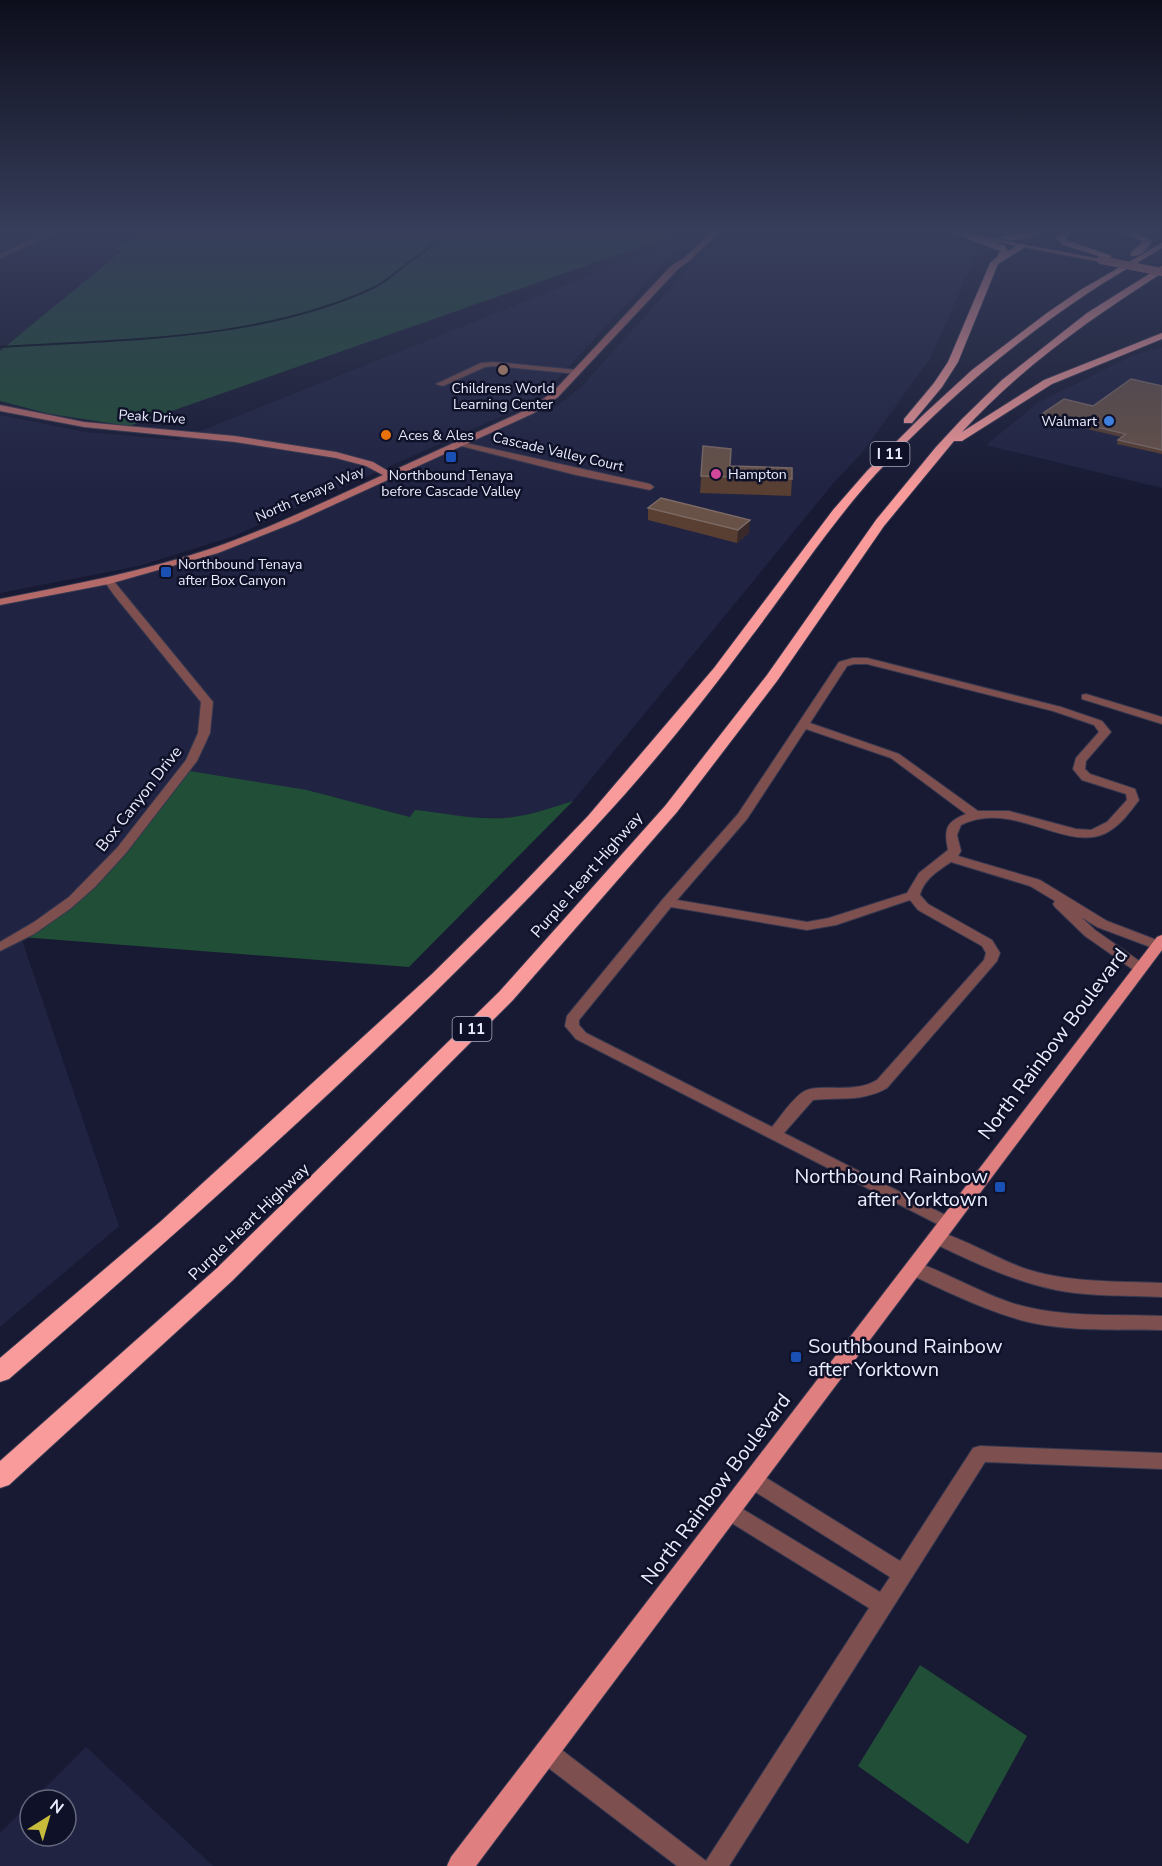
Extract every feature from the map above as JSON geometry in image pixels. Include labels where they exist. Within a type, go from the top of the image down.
[{"type":"highway","points":[[812,544],[820,520],[918,410],[943,378],[953,362],[970,318]]},
{"type":"highway","name":"Purple Heart Highway","points":[[0,1372],[168,1228],[439,978],[522,895],[594,819],[719,671],[812,544],[871,473],[975,372],[1048,318]]},
{"type":"highway","name":"Purple Heart Highway","points":[[0,1477],[224,1275],[506,996],[671,809],[772,678],[880,523],[940,449],[1006,382],[1086,318]]},
{"type":"highway","points":[[940,449],[975,430],[1048,382],[1100,359],[1162,336]]},
{"type":"main road","name":"North Tenaya Way","points":[[0,602],[109,580],[174,563],[250,538],[460,444],[545,402],[577,372],[627,318]]},
{"type":"main road","name":"Peak Drive","points":[[0,408],[45,420],[93,428],[227,438],[302,450],[389,475]]},
{"type":"main road","name":"North Rainbow Boulevard","points":[[460,1866],[1160,942]]},
{"type":"street","points":[[440,384],[484,365],[494,364],[577,372]]},
{"type":"street","name":"Cascade Valley Court","points":[[460,444],[650,487]]},
{"type":"street","name":"Box Canyon Drive","points":[[0,947],[21,937],[73,900],[99,876],[191,761],[201,744],[208,719],[207,702],[117,593],[109,580]]},
{"type":"street","points":[[913,895],[916,885],[926,874],[955,851],[952,829],[964,818],[985,813],[1010,816],[1088,834],[1106,828],[1134,797],[1131,792],[1086,777],[1078,769],[1080,760],[1105,732],[1098,723],[1057,709],[867,661],[843,664],[742,816],[577,1012],[572,1019],[572,1026],[580,1036],[774,1134],[942,1230],[999,1267],[1033,1278],[1073,1286],[1162,1290]]},
{"type":"street","points":[[1086,697],[1162,721]]},
{"type":"street","points":[[802,724],[895,756],[975,815]]},
{"type":"street","points":[[949,857],[1023,878],[1102,924],[1160,942]]},
{"type":"street","points":[[1046,890],[1090,933],[1140,968]]},
{"type":"street","points":[[668,902],[807,926],[831,922],[913,895]]},
{"type":"street","points":[[774,1134],[809,1095],[855,1095],[866,1093],[882,1084],[990,962],[993,953],[987,943],[923,907],[913,895]]},
{"type":"street","points":[[913,1268],[968,1293],[1028,1315],[1058,1319],[1162,1323]]},
{"type":"street","points":[[715,1866],[980,1454],[1162,1461]]},
{"type":"street","points":[[753,1480],[903,1574]]},
{"type":"street","points":[[729,1510],[882,1605]]},
{"type":"street","points":[[546,1752],[696,1866]]},
{"type":"shaded area","points":[[483,318],[614,318],[548,389],[520,408],[234,536],[139,566],[0,593],[0,415],[85,432],[178,440]]},
{"type":"shaded area","points":[[643,318],[948,318],[931,357],[862,453],[836,480],[573,801],[535,813],[507,818],[410,817],[307,790],[104,871],[21,937],[119,1226],[0,1327],[0,602],[144,572],[250,538],[531,411],[548,413],[580,388]]},
{"type":"shaded area","points":[[1162,347],[1162,488],[986,445],[1039,402],[1134,355]]},
{"type":"shaded area","points":[[86,1747],[213,1866],[0,1866],[0,1833],[18,1815],[18,1848],[78,1848],[78,1788],[45,1788]]},
{"type":"green space","points":[[40,318],[436,318],[129,426],[50,414],[0,401],[0,351]]},
{"type":"green space","points":[[183,770],[307,790],[410,817],[415,810],[471,817],[505,818],[531,814],[573,801],[409,967],[21,937],[73,900]]},
{"type":"green space","points":[[920,1665],[1027,1736],[968,1844],[858,1766]]},
{"type":"building","name":"Walmart","points":[[1131,379],[1162,386],[1162,450],[1118,440],[1126,434],[1042,414],[1064,399],[1093,406]]},
{"type":"building","points":[[703,446],[731,449],[730,466],[792,468],[792,479],[701,476]]},
{"type":"building","points":[[661,498],[750,520],[738,530],[648,508]]},
{"type":"waterway","points":[[0,347],[143,339],[239,328],[286,318]]},
{"type":"place","name":"Childrens World Learning Center","points":[[503,370]]},
{"type":"place","name":"Walmart","points":[[1109,421]]},
{"type":"place","name":"Aces & Ales","points":[[386,435]]},
{"type":"place","name":"Northbound Tenaya before Cascade Valley","points":[[451,457]]},
{"type":"place","name":"Hampton","points":[[716,474]]},
{"type":"place","name":"Northbound Tenaya after Box Canyon","points":[[166,572]]},
{"type":"place","name":"Northbound Rainbow after Yorktown","points":[[1000,1187]]},
{"type":"place","name":"Southbound Rainbow after Yorktown","points":[[796,1357]]}]
